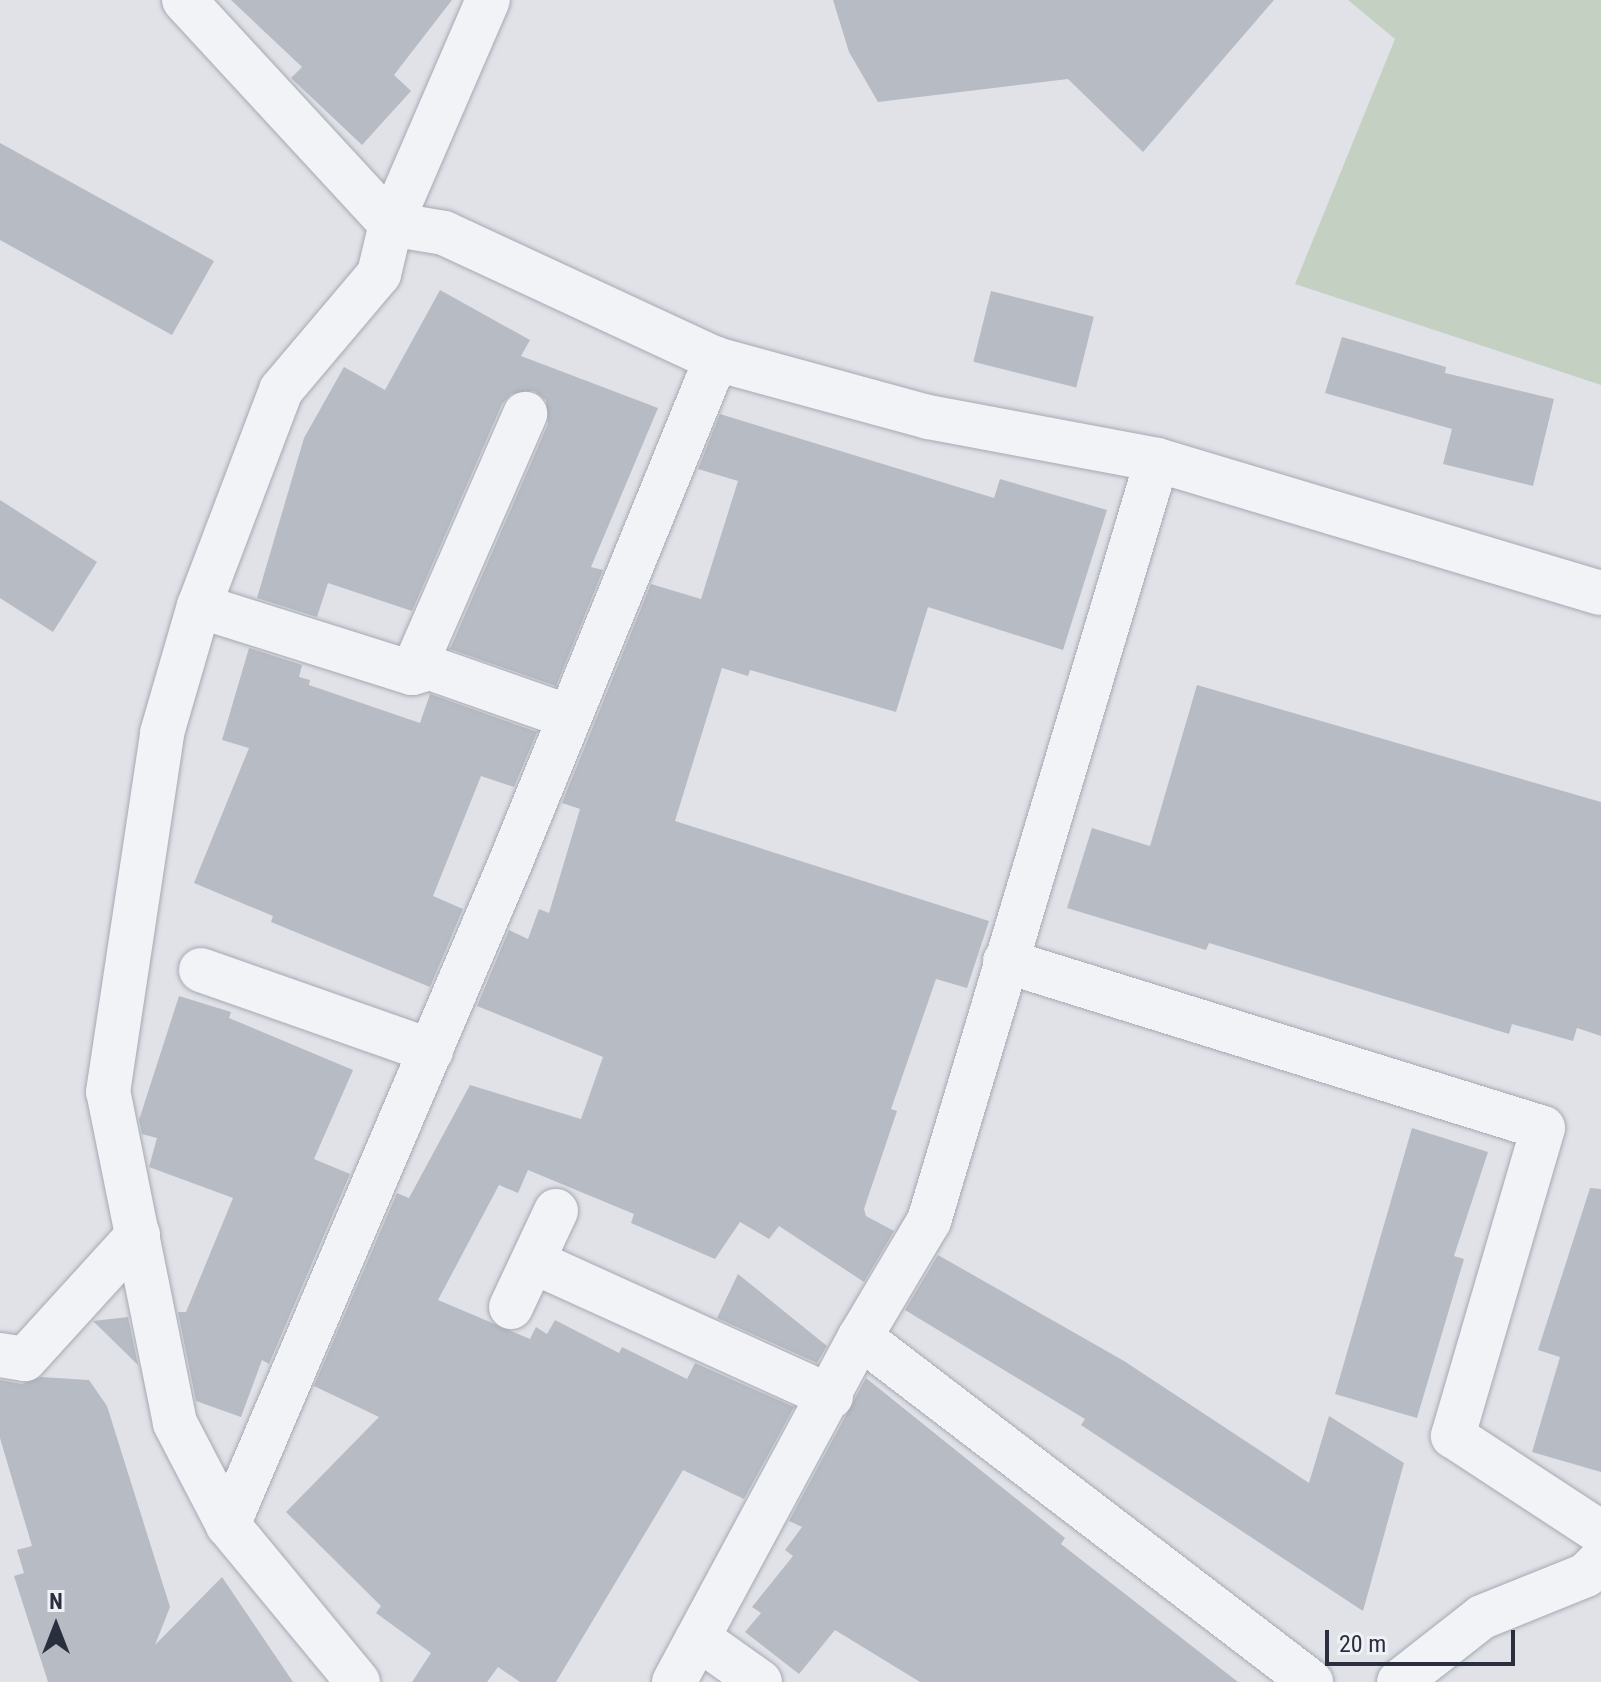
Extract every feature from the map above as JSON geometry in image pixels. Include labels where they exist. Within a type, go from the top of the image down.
[{"type":"street","points":[[184,0],[391,224],[444,233],[716,359],[928,417],[1157,460],[1601,593]]},
{"type":"street","points":[[358,1682],[228,1525],[175,1423],[108,1092],[162,733],[199,606],[281,390],[379,274],[391,224],[488,0]]},
{"type":"street","points":[[228,1525],[431,1051],[716,359]]},
{"type":"street","points":[[412,673],[525,414]]},
{"type":"street","points":[[674,1682],[831,1397],[860,1337],[929,1221],[1157,460]]},
{"type":"street","points":[[199,606],[412,673],[430,668],[569,717]]},
{"type":"street","points":[[1005,961],[1543,1128],[1453,1436],[1601,1533]]},
{"type":"street","points":[[201,970],[431,1051]]},
{"type":"street","points":[[511,1307],[556,1211]]},
{"type":"street","points":[[0,1355],[25,1359],[138,1235]]},
{"type":"street","points":[[534,1262],[831,1397]]},
{"type":"street","points":[[860,1337],[1311,1682]]},
{"type":"street","points":[[1399,1682],[1482,1617],[1586,1575],[1601,1560]]},
{"type":"street","points":[[698,1638],[760,1682]]},
{"type":"green space","points":[[1348,0],[1601,0],[1601,385],[1295,284],[1395,39]]},
{"type":"building","points":[[231,0],[452,0],[394,75],[411,91],[362,145],[291,78],[302,67]]},
{"type":"building","points":[[833,0],[1274,0],[1143,152],[1068,79],[878,102],[849,52]]},
{"type":"building","points":[[0,143],[214,261],[172,335],[0,240]]},
{"type":"building","points":[[440,290],[530,340],[521,356],[658,408],[591,567],[603,570],[556,686],[450,649],[548,424],[546,400],[534,391],[511,394],[502,404],[412,611],[328,583],[317,617],[257,598],[304,438],[344,367],[385,390]]},
{"type":"building","points":[[991,291],[1094,317],[1076,387],[973,362]]},
{"type":"building","points":[[1342,337],[1446,367],[1445,373],[1554,399],[1533,486],[1443,464],[1452,429],[1325,393]]},
{"type":"building","points":[[720,414],[994,498],[1000,479],[1107,510],[1063,650],[928,607],[896,712],[750,670],[748,676],[722,668],[675,821],[989,921],[967,988],[936,979],[891,1109],[897,1111],[864,1209],[866,1216],[894,1231],[864,1282],[779,1226],[769,1239],[740,1222],[715,1259],[631,1223],[634,1214],[528,1170],[518,1193],[499,1185],[438,1300],[530,1339],[536,1327],[547,1334],[555,1320],[619,1353],[622,1347],[687,1379],[695,1363],[794,1407],[744,1499],[683,1470],[556,1682],[520,1682],[498,1667],[487,1682],[412,1682],[431,1653],[376,1613],[381,1606],[286,1512],[379,1417],[314,1386],[397,1193],[409,1198],[470,1085],[581,1119],[603,1057],[477,1006],[509,930],[528,939],[539,909],[549,913],[580,809],[562,803],[651,584],[701,599],[738,481],[698,469]]},
{"type":"building","points":[[0,500],[97,562],[53,632],[0,598]]},
{"type":"building","points":[[249,648],[302,665],[299,677],[310,680],[309,685],[420,723],[430,694],[537,732],[514,787],[481,776],[433,896],[463,909],[430,987],[271,922],[273,916],[194,883],[249,748],[222,740]]},
{"type":"building","points":[[1197,685],[1601,802],[1601,1036],[1577,1028],[1573,1041],[1512,1024],[1509,1034],[1209,943],[1206,950],[1067,908],[1092,828],[1150,846]]},
{"type":"building","points":[[179,996],[231,1012],[229,1018],[353,1070],[314,1159],[350,1174],[269,1364],[262,1360],[241,1417],[196,1401],[178,1312],[186,1312],[233,1198],[149,1167],[157,1138],[142,1134],[139,1120]]},
{"type":"building","points":[[1412,1128],[1488,1152],[1454,1256],[1464,1259],[1417,1418],[1335,1394]]},
{"type":"building","points":[[1590,1188],[1601,1189],[1601,1472],[1532,1452],[1560,1357],[1538,1350]]},
{"type":"building","points":[[938,1255],[1124,1361],[1309,1483],[1329,1416],[1404,1463],[1363,1611],[1081,1425],[1085,1419],[905,1310]]},
{"type":"building","points":[[738,1274],[827,1346],[817,1363],[717,1318]]},
{"type":"building","points":[[128,1317],[138,1365],[93,1321]]},
{"type":"building","points":[[41,1377],[89,1380],[107,1406],[170,1607],[155,1645],[222,1577],[293,1682],[48,1682],[14,1576],[24,1573],[17,1550],[32,1546],[0,1438],[0,1380],[22,1384]]},
{"type":"building","points":[[866,1378],[1065,1538],[1061,1544],[1238,1682],[920,1682],[835,1630],[799,1674],[745,1632],[761,1613],[752,1607],[793,1556],[785,1550],[802,1527],[789,1521]]}]
